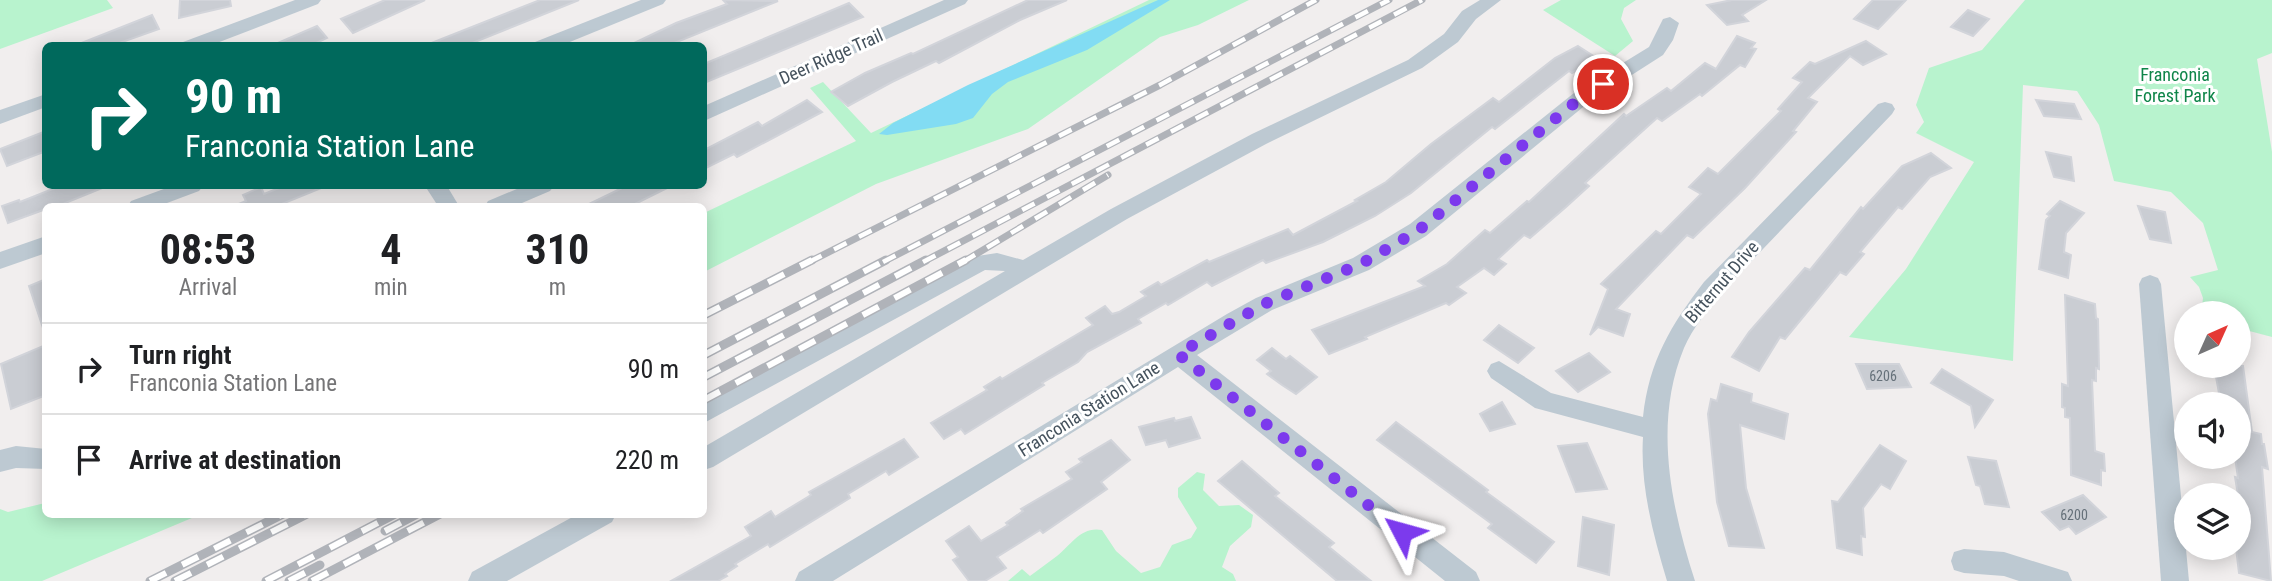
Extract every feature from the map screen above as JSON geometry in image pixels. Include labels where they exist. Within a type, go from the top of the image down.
[{"type":"street","points":[[199,42],[278,6],[312,0]]},
{"type":"street","points":[[552,42],[657,0]]},
{"type":"street","name":"Deer Ridge Trail","points":[[707,113],[959,0]]},
{"type":"street","points":[[707,457],[1202,169],[1415,64],[1451,38],[1469,15],[1492,0]]},
{"type":"street","name":"Franconia Station Lane","points":[[809,581],[1264,304],[1361,264],[1419,230],[1581,98],[1656,51],[1664,40],[1670,23]]},
{"type":"street","points":[[0,117],[42,101]]},
{"type":"street","name":"Bitternut Drive","points":[[1681,581],[1658,496],[1655,430],[1665,369],[1689,317],[1712,288],[1885,109]]},
{"type":"street","points":[[147,203],[184,189]]},
{"type":"street","points":[[503,203],[536,189]]},
{"type":"street","points":[[0,261],[42,245]]},
{"type":"street","points":[[707,411],[979,263],[989,260],[1003,261],[1024,271]]},
{"type":"street","points":[[2150,284],[2175,581]]},
{"type":"street","points":[[1178,354],[1466,581]]},
{"type":"street","points":[[1499,371],[1544,401],[1655,430]]},
{"type":"street","points":[[0,461],[16,457],[42,459]]},
{"type":"street","points":[[482,581],[594,518]]},
{"type":"street","points":[[1964,561],[2004,564],[2058,581]]},
{"type":"green space","points":[[0,0],[107,0],[113,8],[0,49]]},
{"type":"green space","points":[[1149,0],[1249,0],[1198,25],[1160,37],[1028,129],[876,184],[707,270],[707,212],[856,141],[810,88],[823,82],[871,133]]},
{"type":"green space","points":[[1561,0],[1636,0],[1624,8],[1621,19],[1633,41],[1615,56],[1543,10]]},
{"type":"green space","name":"Franconia Forest Park","points":[[2025,0],[2272,0],[2272,53],[2257,59],[2272,152],[2272,337],[2251,331],[2251,301],[2203,301],[2199,287],[2190,277],[2218,270],[2203,223],[2171,192],[2114,181],[2099,125],[2077,91],[2023,85],[2013,361],[1849,337],[1906,269],[1974,162],[1916,133],[1924,122],[1916,105],[1929,68],[1982,50]]},
{"type":"green space","points":[[1197,472],[1205,474],[1203,490],[1219,506],[1239,505],[1253,515],[1251,527],[1230,546],[1222,567],[1233,574],[1236,581],[1008,581],[1022,569],[1030,576],[1082,533],[1095,529],[1102,530],[1116,551],[1141,573],[1160,567],[1172,545],[1191,538],[1197,528],[1178,497],[1178,488]]},
{"type":"green space","points":[[42,504],[42,518],[192,518],[42,581],[0,581],[0,509],[8,512]]},
{"type":"water","points":[[1158,0],[1170,0],[1087,50],[1008,82],[992,94],[973,118],[956,124],[879,134],[893,123],[968,85]]},
{"type":"building","points":[[180,0],[230,0],[231,6],[179,18]]},
{"type":"building","points":[[385,0],[425,0],[353,33],[341,19]]},
{"type":"building","points":[[540,0],[579,0],[475,42],[434,42]]},
{"type":"building","points":[[723,0],[778,1],[677,42],[636,42],[676,23],[727,4]]},
{"type":"building","points":[[1028,0],[1067,0],[1020,20],[939,63],[936,61],[848,106],[831,92],[865,73],[913,54]]},
{"type":"building","points":[[1732,0],[1766,0],[1742,15],[1748,21],[1727,25],[1707,5]]},
{"type":"building","points":[[1873,0],[1906,0],[1878,29],[1854,19]]},
{"type":"building","points":[[849,3],[863,17],[707,82],[707,63]]},
{"type":"building","points":[[1968,10],[1989,19],[1973,36],[1951,27]]},
{"type":"building","points":[[152,15],[159,29],[122,42],[84,42]]},
{"type":"building","points":[[317,26],[327,38],[318,42],[280,42]]},
{"type":"building","points":[[1737,36],[1755,43],[1751,48],[1756,49],[1745,67],[1740,65],[1702,96],[1700,94],[1662,121],[1657,118],[1585,183],[1589,186],[1566,207],[1530,238],[1524,235],[1498,259],[1506,264],[1494,275],[1484,268],[1457,287],[1466,293],[1449,305],[1446,303],[1329,354],[1312,330],[1425,286],[1418,281],[1447,264],[1485,230],[1490,233],[1529,202],[1624,114],[1626,116],[1667,88],[1671,91],[1705,63],[1716,69]]},
{"type":"building","points":[[1866,41],[1886,54],[1863,65],[1850,56],[1808,98],[1817,102],[1793,131],[1796,132],[1745,188],[1693,238],[1687,235],[1616,309],[1630,314],[1623,336],[1598,327],[1590,335],[1608,289],[1601,284],[1656,231],[1661,234],[1701,194],[1689,187],[1708,168],[1718,174],[1781,111],[1778,109],[1802,82],[1793,78],[1810,62],[1815,64]]},
{"type":"building","points":[[1578,46],[1598,59],[1572,73],[1569,71],[1495,129],[1492,127],[1411,193],[1375,216],[1323,242],[1266,263],[1263,260],[1212,286],[1207,282],[1168,305],[1166,303],[1138,319],[1141,323],[1087,352],[1078,362],[1042,383],[1044,385],[965,434],[961,429],[944,439],[931,423],[987,390],[984,387],[1000,377],[1002,379],[1093,325],[1086,318],[1105,306],[1112,314],[1119,312],[1146,296],[1141,292],[1158,282],[1161,285],[1207,260],[1209,262],[1288,229],[1293,235],[1357,201],[1355,200],[1386,182],[1431,144],[1493,98],[1499,102],[1555,58]]},
{"type":"building","points":[[807,100],[822,112],[737,157],[734,154],[707,168],[707,148],[758,122],[762,126]]},
{"type":"building","points":[[2036,100],[2074,104],[2081,119],[2044,116]]},
{"type":"building","points":[[42,133],[42,153],[7,166],[0,149]]},
{"type":"building","points":[[2046,152],[2071,157],[2074,181],[2054,177]]},
{"type":"building","points":[[1931,153],[1951,168],[1930,177],[1902,209],[1898,207],[1860,252],[1864,254],[1846,275],[1840,272],[1785,339],[1780,337],[1759,371],[1732,357],[1749,332],[1805,268],[1810,270],[1861,207],[1863,209],[1902,166]]},
{"type":"building","points":[[52,189],[100,189],[65,203],[42,203],[42,210],[8,223],[2,206],[19,200],[20,202]]},
{"type":"building","points":[[256,189],[262,189],[264,194],[276,189],[319,189],[284,203],[241,203],[246,201],[243,195]]},
{"type":"building","points":[[620,189],[665,189],[637,203],[591,203]]},
{"type":"building","points":[[2060,201],[2084,213],[2066,233],[2064,252],[2071,255],[2068,278],[2039,269],[2046,220],[2050,216],[2047,214]]},
{"type":"building","points":[[2138,206],[2165,212],[2171,243],[2150,239]]},
{"type":"building","points":[[42,281],[42,325],[29,286]]},
{"type":"building","points":[[2065,295],[2095,304],[2098,319],[2099,369],[2096,368],[2096,381],[2092,380],[2095,451],[2104,454],[2105,471],[2101,470],[2101,485],[2071,475],[2070,418],[2065,417],[2065,408],[2062,407],[2062,384],[2068,386]]},
{"type":"building","points":[[1499,325],[1534,348],[1518,363],[1484,340]]},
{"type":"building","points":[[42,346],[42,397],[11,409],[1,364]]},
{"type":"building","points":[[1272,348],[1286,359],[1290,356],[1317,377],[1296,394],[1282,385],[1267,374],[1271,371],[1257,360]]},
{"type":"building","points":[[1589,353],[1610,372],[1578,392],[1556,371]]},
{"type":"building","points":[[1856,364],[1899,364],[1911,387],[1867,389]]},
{"type":"building","points":[[1942,369],[1993,400],[1975,427],[1971,406],[1931,383]]},
{"type":"building","points":[[2216,378],[2245,378],[2247,392],[2219,392]]},
{"type":"building","points":[[1721,384],[1752,394],[1751,402],[1788,414],[1784,439],[1740,425],[1746,488],[1764,548],[1729,546],[1717,502],[1708,414],[1711,399],[1717,401]]},
{"type":"building","points":[[1502,402],[1515,424],[1490,431],[1480,414]]},
{"type":"building","points":[[1191,417],[1200,438],[1169,447],[1166,440],[1146,445],[1139,427],[1174,418],[1175,421]]},
{"type":"building","points":[[1396,422],[1554,542],[1536,563],[1488,528],[1492,524],[1377,440]]},
{"type":"building","points":[[2251,425],[2252,432],[2261,434],[2268,469],[2262,467],[2271,581],[2239,573],[2237,560],[2251,560],[2251,483],[2236,483],[2235,477],[2238,478],[2237,469],[2251,469]]},
{"type":"building","points":[[904,439],[918,457],[889,475],[886,471],[848,494],[850,498],[770,547],[768,544],[735,564],[737,566],[725,574],[727,576],[718,581],[671,581],[751,536],[745,527],[771,511],[775,517],[811,495],[809,492]]},
{"type":"building","points":[[1111,440],[1130,460],[1101,482],[1107,489],[1043,533],[1040,530],[997,557],[1006,568],[985,581],[969,581],[953,560],[958,557],[946,541],[969,526],[981,541],[1008,525],[1006,523],[1023,511],[1021,509],[1072,479],[1066,472],[1082,462],[1079,459]]},
{"type":"building","points":[[1587,443],[1607,489],[1576,492],[1558,446]]},
{"type":"building","points":[[1880,445],[1906,461],[1890,489],[1881,484],[1863,508],[1865,537],[1861,536],[1862,555],[1837,548],[1832,501],[1838,502]]},
{"type":"building","points":[[1968,457],[1996,461],[2009,507],[1985,504]]},
{"type":"building","points":[[1242,461],[1279,493],[1275,496],[1334,543],[1329,547],[1371,581],[1337,581],[1218,481]]},
{"type":"building","points":[[2083,495],[2106,517],[2076,534],[2069,526],[2060,530],[2042,512]]},
{"type":"building","points":[[1583,517],[1614,525],[1609,575],[1578,566]]},
{"type":"railway","points":[[809,262],[1160,85],[1316,0]]},
{"type":"railway","points":[[883,262],[1389,0]]},
{"type":"railway","points":[[923,262],[1422,0]]},
{"type":"railway","points":[[963,262],[1108,175]]},
{"type":"railway","points":[[707,313],[812,260]]},
{"type":"railway","points":[[707,353],[886,260]]},
{"type":"railway","points":[[707,375],[926,260]]},
{"type":"railway","points":[[707,398],[966,260]]},
{"type":"railway","points":[[150,581],[275,518]]},
{"type":"railway","points":[[175,581],[299,518]]},
{"type":"railway","points":[[266,581],[387,518]]},
{"type":"railway","points":[[385,531],[409,518]]},
{"type":"railway","points":[[312,581],[432,518]]},
{"type":"railway","points":[[289,581],[320,565]]},
{"type":"route","points":[[1402,532],[1178,354],[1264,304],[1361,264],[1391,248],[1475,187],[1572,105],[1603,84]]}]
